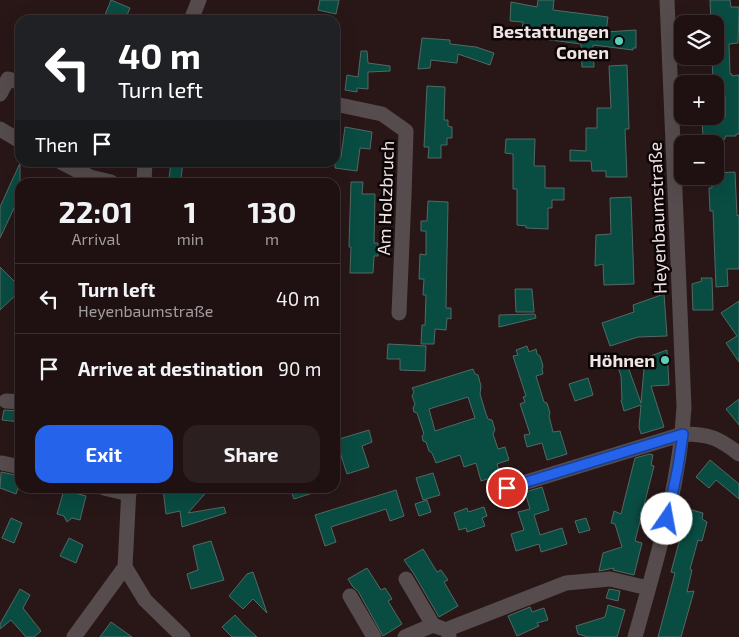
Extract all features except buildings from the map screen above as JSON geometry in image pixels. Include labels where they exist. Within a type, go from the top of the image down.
[{"type":"street","points":[[193,15],[200,0]]},
{"type":"street","name":"Heyenbaumstraße","points":[[635,637],[667,519],[683,434],[684,407],[667,0]]},
{"type":"street","points":[[0,94],[8,79],[15,81]]},
{"type":"street","name":"Am Holzbruch","points":[[340,105],[382,114],[406,130],[399,313]]},
{"type":"street","points":[[0,130],[15,138]]},
{"type":"street","points":[[71,167],[94,178]]},
{"type":"street","points":[[507,488],[683,434],[713,436],[739,454]]},
{"type":"street","points":[[2,463],[15,466]]},
{"type":"street","points":[[74,637],[125,567],[129,493]]},
{"type":"street","points":[[125,567],[145,600],[183,637]]},
{"type":"street","points":[[406,579],[443,631]]},
{"type":"street","points":[[406,637],[443,631],[566,582],[610,579],[648,588]]},
{"type":"street","points":[[350,596],[374,637]]},
{"type":"place","name":"Bestattungen Conen","points":[[619,41]]},
{"type":"place","name":"Höhnen","points":[[665,360]]},
{"type":"route","points":[[507,488],[642,445],[683,434],[667,519]]}]
